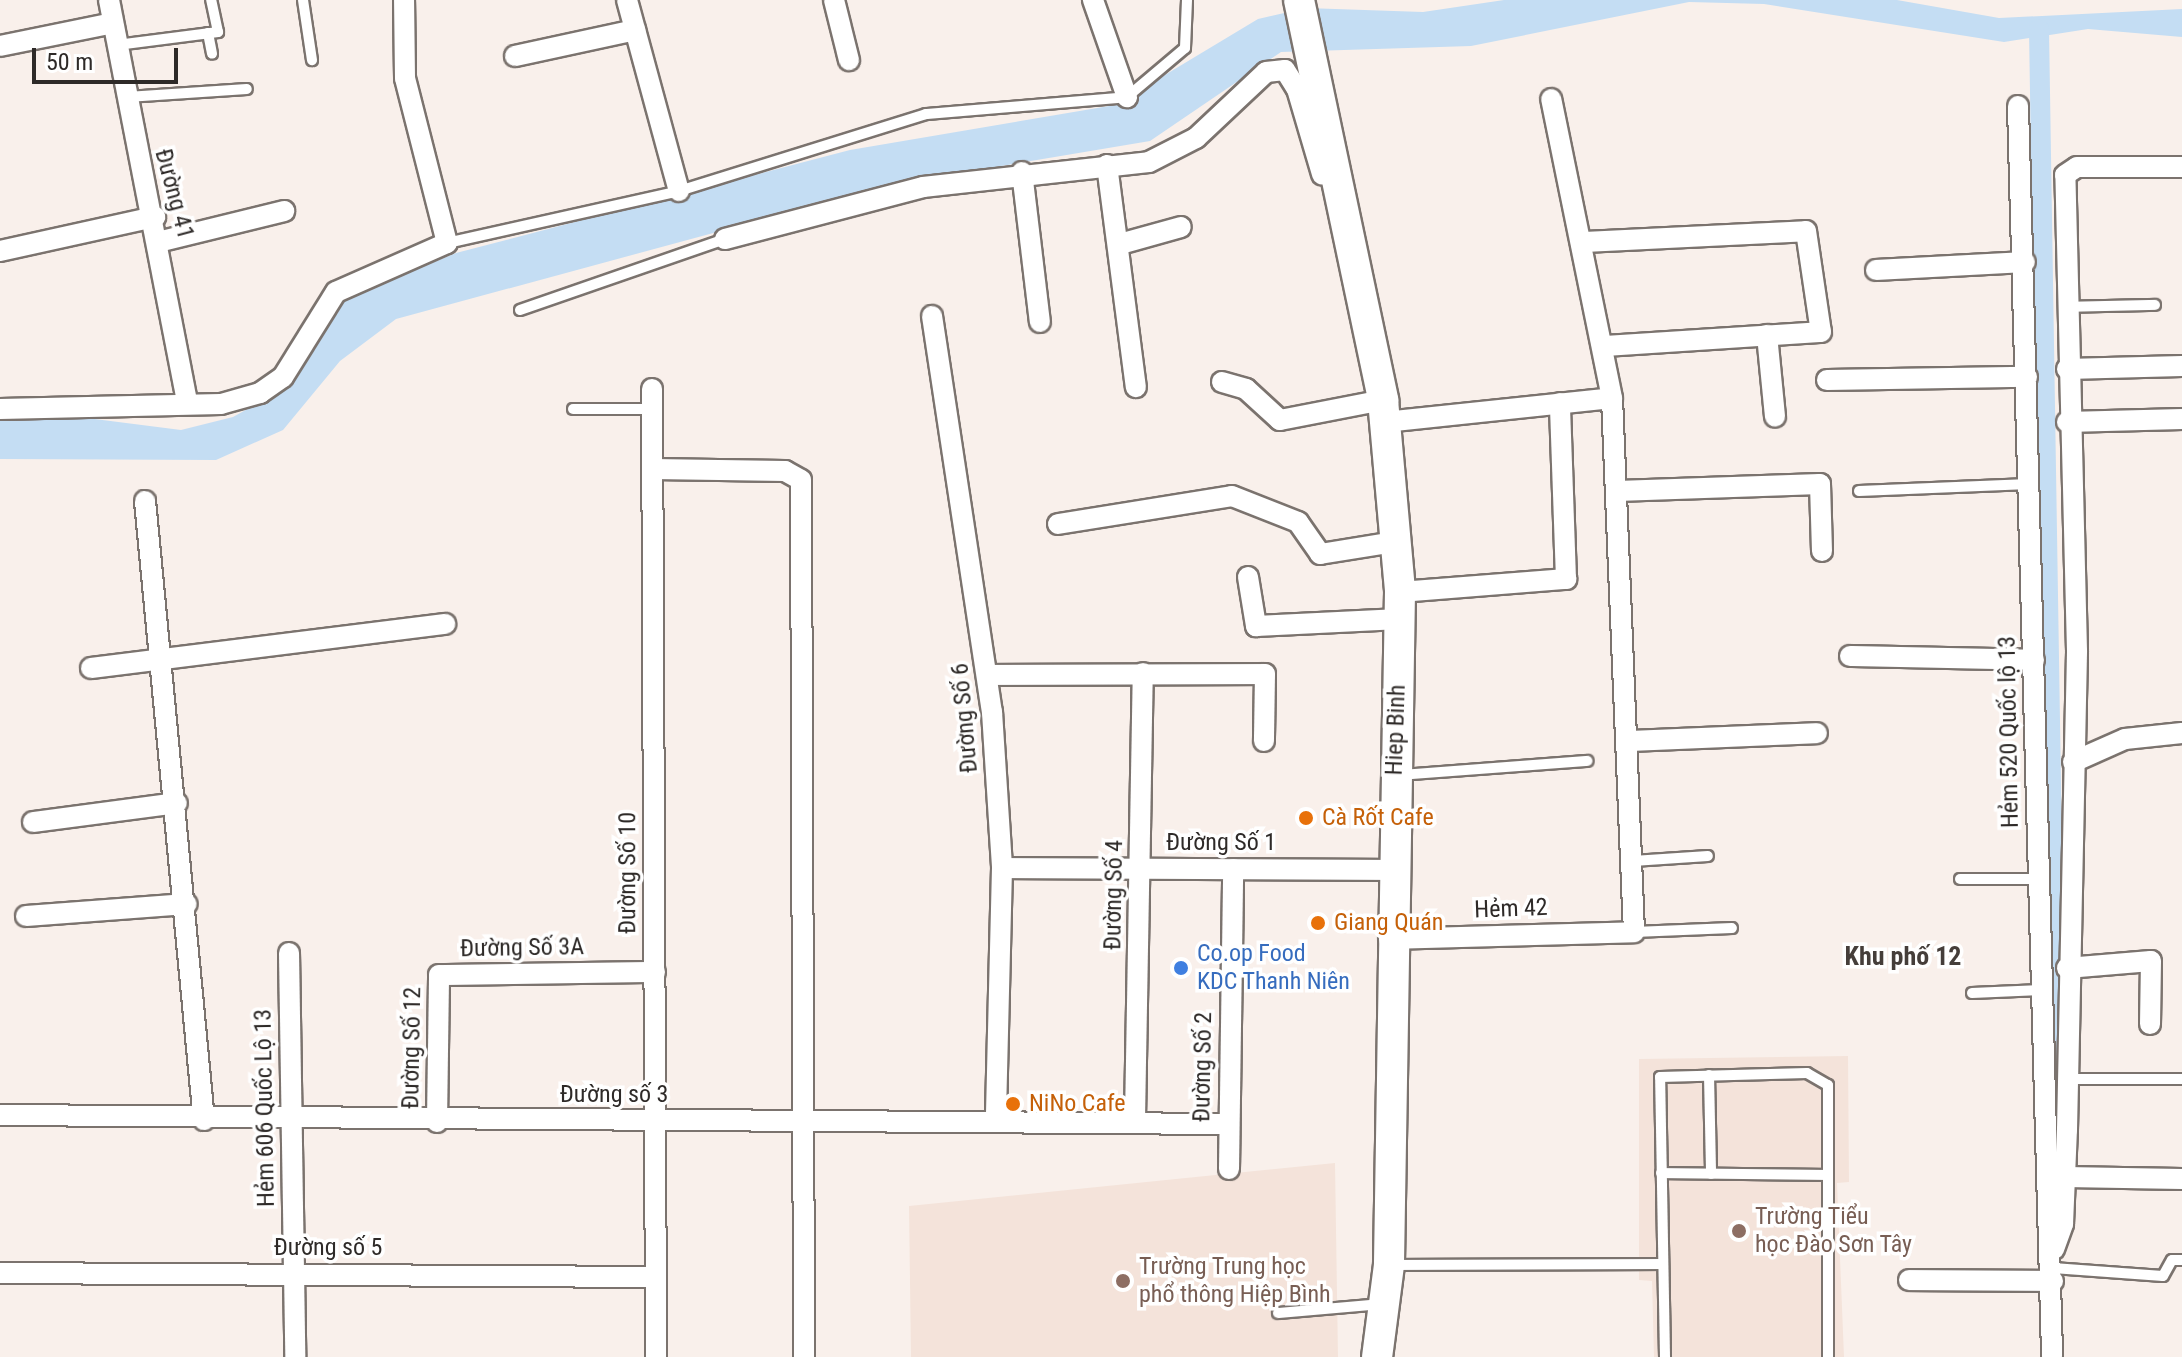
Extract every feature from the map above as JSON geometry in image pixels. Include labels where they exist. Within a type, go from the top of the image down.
[{"type":"main road","name":"Hiep Binh","points":[[1299,0],[1334,156],[1384,411],[1400,606],[1389,939],[1389,1265],[1380,1304],[1377,1357]]},
{"type":"street","name":"Đường 41","points":[[109,0],[125,98],[162,241],[187,402]]},
{"type":"street","points":[[0,409],[187,402],[221,404],[276,385],[336,292],[447,243],[405,78],[405,0]]},
{"type":"street","points":[[627,0],[679,191]]},
{"type":"street","points":[[834,0],[849,60]]},
{"type":"street","points":[[1093,0],[1127,97]]},
{"type":"street","points":[[0,46],[113,23]]},
{"type":"street","points":[[515,56],[635,30]]},
{"type":"street","points":[[725,239],[840,205],[1022,172],[1149,162],[1196,138],[1266,72],[1285,70],[1306,114],[1332,213],[1349,230]]},
{"type":"street","points":[[1551,99],[1584,242],[1612,398],[1634,932]]},
{"type":"street","name":"Hẻm 520 Quốc lộ 13","points":[[2018,106],[2025,262],[2041,990],[2053,1268],[2052,1357]]},
{"type":"street","points":[[1107,165],[1120,244],[1136,387]]},
{"type":"street","points":[[1909,1280],[2053,1268],[2063,1224],[2065,1177],[2067,968],[2077,651],[2067,422],[2069,169],[2182,167]]},
{"type":"street","points":[[1022,172],[1040,322]]},
{"type":"street","points":[[162,241],[284,211]]},
{"type":"street","points":[[0,251],[155,217]]},
{"type":"street","points":[[1120,244],[1181,227]]},
{"type":"street","points":[[1584,242],[1806,231],[1821,332],[1603,346]]},
{"type":"street","points":[[1876,270],[2025,262]]},
{"type":"street","name":"Đường Số 6","points":[[932,316],[988,675],[1002,868],[996,1119]]},
{"type":"street","points":[[1767,335],[1775,417]]},
{"type":"street","points":[[2067,369],[2182,366]]},
{"type":"street","points":[[1827,380],[2027,377]]},
{"type":"street","points":[[1222,382],[1246,389],[1280,420],[1612,398]]},
{"type":"street","name":"Đường Số 10","points":[[652,399],[656,1357]]},
{"type":"street","points":[[1248,577],[1256,626],[1566,579],[1560,403]]},
{"type":"street","points":[[2067,422],[2182,419]]},
{"type":"street","points":[[653,469],[785,471],[801,480],[804,1357]]},
{"type":"street","points":[[1617,491],[1820,484],[1822,551]]},
{"type":"street","points":[[1058,524],[1232,496],[1298,522],[1320,554],[1395,542]]},
{"type":"street","points":[[145,501],[187,904],[204,1120]]},
{"type":"street","points":[[91,668],[445,624]]},
{"type":"street","points":[[1850,656],[2034,660]]},
{"type":"street","name":"Đường Số 4","points":[[1135,1119],[1143,673]]},
{"type":"street","points":[[988,675],[1265,674],[1264,741]]},
{"type":"street","points":[[1628,741],[1817,733]]},
{"type":"street","points":[[2073,762],[2125,739],[2182,733]]},
{"type":"street","points":[[33,822],[177,803]]},
{"type":"street","name":"Đường Số 1","points":[[1002,868],[1391,870]]},
{"type":"street","name":"Đường Số 2","points":[[1229,1169],[1233,869]]},
{"type":"street","points":[[26,916],[187,904]]},
{"type":"street","name":"Hẻm 42","points":[[1389,939],[1634,932]]},
{"type":"street","name":"Hẻm 606 Quốc Lộ 13","points":[[289,953],[295,1357]]},
{"type":"street","points":[[2067,968],[2151,961],[2150,1024]]},
{"type":"street","name":"Đường Số 3A","points":[[439,975],[655,972]]},
{"type":"street","name":"Đường Số 12","points":[[437,1122],[439,975]]},
{"type":"street","name":"Đường số 3","points":[[0,1115],[290,1122],[1135,1119],[1228,1124]]},
{"type":"street","points":[[2065,1177],[2182,1179]]},
{"type":"street","name":"Đường số 5","points":[[0,1273],[655,1277]]},
{"type":"lane","points":[[117,45],[218,32],[211,0]]},
{"type":"lane","points":[[303,0],[312,60]]},
{"type":"lane","points":[[447,243],[679,191],[926,114],[1127,97],[1185,48],[1187,0]]},
{"type":"lane","points":[[208,33],[212,54]]},
{"type":"lane","points":[[125,98],[247,89]]},
{"type":"lane","points":[[520,310],[725,239]]},
{"type":"lane","points":[[2066,307],[2155,305]]},
{"type":"lane","points":[[573,409],[652,399]]},
{"type":"lane","points":[[1859,491],[2030,484]]},
{"type":"lane","points":[[1394,776],[1587,761]]},
{"type":"lane","points":[[1633,861],[1708,856]]},
{"type":"lane","points":[[1960,879],[2038,879]]},
{"type":"lane","points":[[1634,932],[1732,928]]},
{"type":"lane","points":[[1972,993],[2041,990]]},
{"type":"lane","points":[[1709,1075],[1711,1174]]},
{"type":"lane","points":[[1665,1357],[1660,1077],[1709,1075],[1823,1077],[1828,1357]]},
{"type":"lane","points":[[2067,1079],[2182,1079]]},
{"type":"lane","points":[[1661,1173],[1825,1175]]},
{"type":"lane","points":[[2053,1268],[2163,1276],[2172,1260],[2182,1260]]},
{"type":"lane","points":[[1389,1265],[1661,1264]]},
{"type":"lane","points":[[1278,1313],[1380,1304]]},
{"type":"shaded area","name":"Trường Tiểu học Đào Sơn Tây","points":[[1848,1056],[1849,1182],[1837,1183],[1844,1357],[1654,1357],[1652,1281],[1639,1280],[1639,1059]]},
{"type":"shaded area","name":"Trường Trung học phổ thông Hiệp Bình","points":[[1335,1163],[1338,1357],[911,1357],[909,1206]]},
{"type":"water","points":[[1504,0],[1897,0],[1999,18],[2182,9],[2182,37],[2088,29],[2004,42],[1764,4],[1689,2],[1471,46],[1281,52],[1150,141],[894,184],[396,319],[340,361],[283,430],[216,460],[0,459],[0,419],[79,417],[181,430],[233,417],[260,402],[345,299],[456,253],[850,150],[1115,105],[1258,19],[1306,8],[1423,12]]},
{"type":"waterway","points":[[2039,29],[2057,1160]]},
{"type":"place","name":"Cà Rốt Cafe","points":[[1306,818]]},
{"type":"place","name":"Giang Quán","points":[[1318,923]]},
{"type":"place","name":"Co.op Food KDC Thanh Niên","points":[[1181,968]]},
{"type":"place","name":"NiNo Cafe","points":[[1013,1104]]},
{"type":"place","name":"Trường Tiểu học Đào Sơn Tây","points":[[1739,1231]]},
{"type":"place","name":"Trường Trung học phổ thông Hiệp Bình","points":[[1123,1281]]},
{"type":"district","name":"Khu phố 12","points":[[1903,957]]}]
